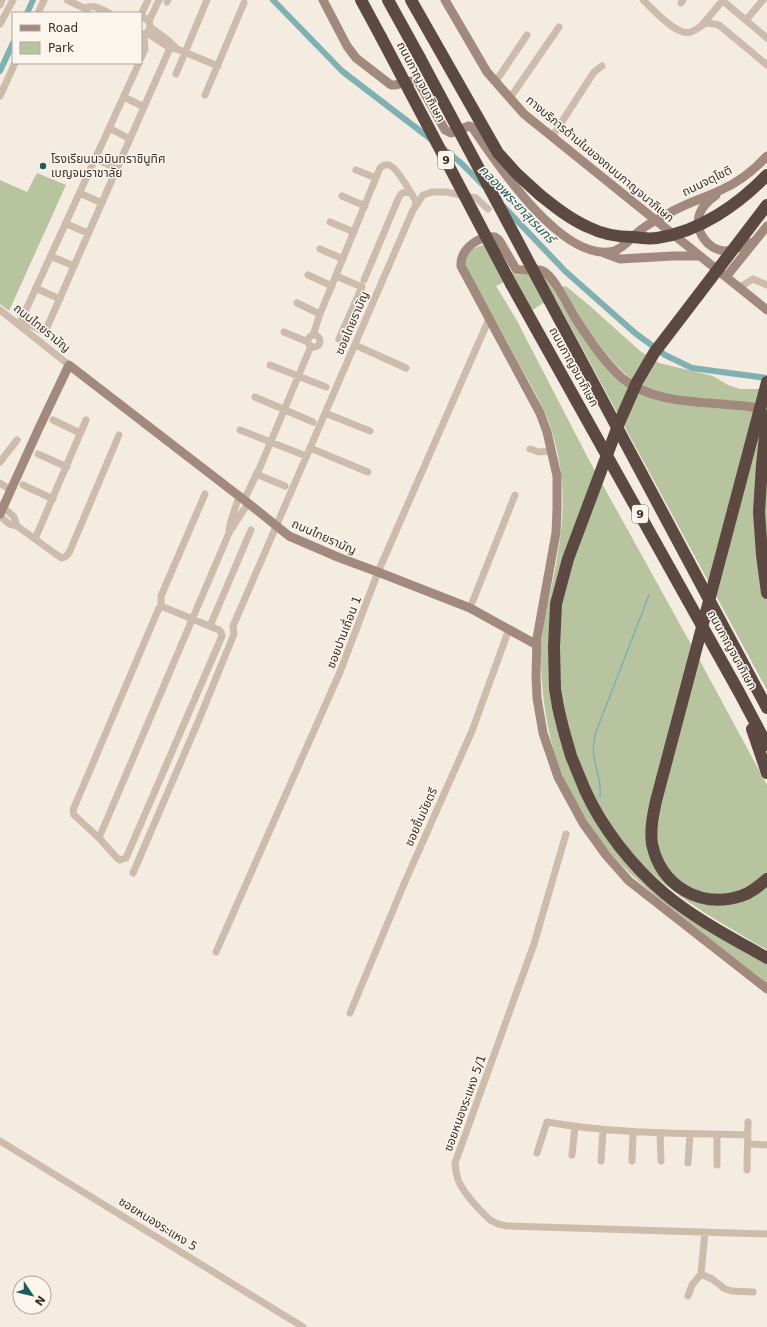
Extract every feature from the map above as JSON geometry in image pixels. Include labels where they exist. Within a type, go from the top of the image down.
[{"type":"highway","name":"ถนนกาญจนาภิเษก","points":[[361,0],[512,284],[767,745]]},
{"type":"highway","name":"ถนนกาญจนาภิเษก","points":[[388,0],[767,708]]},
{"type":"highway","points":[[411,0],[498,153],[517,174],[540,195],[566,215],[589,228],[615,237],[656,238],[685,231],[711,219],[734,204],[767,175]]},
{"type":"highway","points":[[767,205],[654,353],[637,382],[619,422],[566,566],[556,604],[554,628],[555,689],[563,728],[572,756],[593,808],[630,859],[664,893],[706,923],[767,958]]},
{"type":"highway","points":[[767,382],[656,801],[651,833],[652,843],[659,864],[674,883],[691,894],[702,898],[716,900],[730,899],[742,896],[755,889],[767,879]]},
{"type":"highway","points":[[767,416],[759,512],[762,555],[767,593]]},
{"type":"highway","points":[[739,692],[767,773]]},
{"type":"main road","points":[[323,0],[347,46],[356,58],[391,85],[397,86],[415,80],[418,81],[445,130],[451,134],[469,126],[472,127],[510,182],[553,227],[568,239],[579,246],[620,259],[700,256]]},
{"type":"main road","name":"ทางบริการด้านในของถนนกาญจนาภิเษก","points":[[445,0],[487,72],[524,114],[767,310]]},
{"type":"main road","name":"ถนนจตุโชติ","points":[[603,253],[616,250],[626,245],[640,230],[654,220],[704,196],[721,190],[741,178],[761,163],[767,156]]},
{"type":"main road","points":[[721,190],[704,205],[699,215],[699,229],[705,241],[714,248],[726,251],[753,242]]},
{"type":"main road","points":[[726,277],[767,226]]},
{"type":"main road","points":[[767,411],[744,406],[667,398],[652,394],[631,385],[611,365],[593,343],[548,276],[542,271],[521,271],[516,269],[499,240],[492,236],[476,241],[466,250],[461,258],[461,266],[540,413],[547,432],[557,476],[556,533],[539,619],[536,645],[536,677],[537,698],[543,733],[558,777],[583,823],[606,854],[629,881],[767,990]]},
{"type":"main road","name":"ถนนไทยรามัญ","points":[[1,512],[10,490],[70,365],[289,536],[340,558],[470,608],[536,645]]},
{"type":"street","points":[[0,5],[2,0]]},
{"type":"street","points":[[0,24],[13,0]]},
{"type":"street","points":[[38,12],[44,0]]},
{"type":"street","points":[[67,0],[86,10],[89,6],[96,7],[107,12]]},
{"type":"street","points":[[142,14],[148,0]]},
{"type":"street","points":[[146,30],[159,0]]},
{"type":"street","points":[[176,74],[207,0]]},
{"type":"street","points":[[643,0],[676,30],[690,32],[703,24],[710,22],[719,25],[767,65]]},
{"type":"street","points":[[703,24],[723,0],[767,37]]},
{"type":"street","points":[[746,20],[763,0]]},
{"type":"street","points":[[205,95],[244,3]]},
{"type":"street","points":[[142,16],[145,18],[146,30],[145,49],[142,56]]},
{"type":"street","points":[[510,98],[559,26]]},
{"type":"street","points":[[146,30],[168,40],[173,48],[218,66]]},
{"type":"street","points":[[496,81],[527,35]]},
{"type":"street","points":[[138,64],[22,324],[45,332],[144,107],[173,48]]},
{"type":"street","points":[[0,96],[15,64]]},
{"type":"street","points":[[552,137],[594,72],[602,66]]},
{"type":"street","points":[[128,99],[144,107]]},
{"type":"street","points":[[113,130],[130,139]]},
{"type":"street","points":[[100,161],[117,168]]},
{"type":"street","points":[[229,533],[230,521],[256,474],[285,409],[309,344],[310,336],[313,335],[320,314],[382,166],[388,165],[394,168],[416,201],[415,207]]},
{"type":"street","points":[[356,170],[376,178]]},
{"type":"street","points":[[364,280],[399,197],[402,193],[410,192]]},
{"type":"street","name":"ซอยไทยรามัญ","points":[[133,873],[220,670],[234,634],[233,626],[415,207],[424,195],[432,192],[446,192],[476,198],[488,209]]},
{"type":"street","points":[[84,195],[102,203]]},
{"type":"street","points":[[342,196],[365,206]]},
{"type":"street","points":[[330,222],[354,232]]},
{"type":"street","points":[[69,225],[88,233]]},
{"type":"street","points":[[320,249],[343,259]]},
{"type":"street","points":[[55,258],[74,266]]},
{"type":"street","points":[[308,275],[332,286]]},
{"type":"street","points":[[336,276],[362,287],[339,339]]},
{"type":"street","points":[[741,288],[753,279],[767,285]]},
{"type":"street","points":[[40,290],[60,299]]},
{"type":"street","points":[[297,303],[320,314]]},
{"type":"street","name":"ถนนไทยรามัญ","points":[[0,310],[22,324],[70,365]]},
{"type":"street","name":"ซอยปานเถื่อน 1","points":[[216,952],[340,672],[378,572],[489,319]]},
{"type":"street","points":[[284,332],[309,344],[317,346],[320,341],[318,337],[313,335]]},
{"type":"street","points":[[354,345],[406,368]]},
{"type":"street","points":[[270,365],[326,387]]},
{"type":"street","points":[[255,398],[285,409],[313,422]]},
{"type":"street","points":[[325,413],[370,431]]},
{"type":"street","points":[[53,420],[80,433]]},
{"type":"street","points":[[35,539],[86,420]]},
{"type":"street","points":[[240,430],[301,454]]},
{"type":"street","points":[[1,512],[14,518],[17,526],[62,558],[65,557],[119,435]]},
{"type":"street","points":[[0,462],[17,440]]},
{"type":"street","points":[[310,448],[368,472]]},
{"type":"street","points":[[530,450],[539,452],[552,451]]},
{"type":"street","points":[[38,454],[67,467]]},
{"type":"street","points":[[256,474],[285,486]]},
{"type":"street","points":[[1,485],[10,490]]},
{"type":"street","points":[[23,485],[53,499]]},
{"type":"street","points":[[161,606],[219,630],[222,636],[126,858],[120,860],[74,815],[72,810],[161,606],[162,596],[206,494]]},
{"type":"street","points":[[470,608],[516,495]]},
{"type":"street","points":[[99,838],[229,533],[242,498]]},
{"type":"street","points":[[210,626],[251,530]]},
{"type":"street","name":"ซอยชื้นมัยตรี","points":[[350,1013],[404,884],[472,731],[509,629]]},
{"type":"street","name":"ซอยหนองระแหง 5/1","points":[[566,834],[534,944],[455,1163],[456,1174],[464,1191],[490,1219],[507,1226],[767,1234]]},
{"type":"street","points":[[537,1153],[547,1122],[575,1127],[633,1132],[748,1135]]},
{"type":"street","points":[[747,1170],[748,1122]]},
{"type":"street","points":[[572,1155],[575,1127]]},
{"type":"street","points":[[601,1161],[603,1130]]},
{"type":"street","points":[[632,1161],[633,1132]]},
{"type":"street","points":[[660,1133],[661,1161]]},
{"type":"street","points":[[688,1162],[690,1134]]},
{"type":"street","points":[[716,1165],[717,1134]]},
{"type":"street","name":"ซอยหนองระแหง 5","points":[[0,1141],[304,1327]]},
{"type":"street","points":[[748,1144],[767,1145]]},
{"type":"street","points":[[688,1296],[692,1285],[701,1274],[705,1232]]},
{"type":"street","points":[[701,1274],[712,1279],[725,1289],[732,1291],[753,1292]]},
{"type":"green space","points":[[37,173],[66,185],[9,311],[0,304],[0,180],[27,192]]},
{"type":"green space","points":[[494,242],[510,271],[518,275],[538,273],[549,282],[570,318],[637,391],[754,411],[767,415],[767,690],[554,296],[531,311],[512,278],[496,286],[516,319],[589,460],[767,785],[767,950],[674,892],[646,868],[629,850],[581,792],[640,874],[767,961],[767,984],[659,899],[623,867],[587,821],[570,791],[559,766],[553,749],[545,711],[541,673],[541,655],[543,628],[556,563],[562,522],[562,479],[553,435],[543,408],[466,266],[465,259],[469,252],[477,247]]},
{"type":"green space","points":[[560,286],[567,287],[640,351],[659,363],[713,376],[728,385],[740,389],[767,389],[767,407],[743,402],[662,394],[646,389],[631,379],[603,350],[590,333]]},
{"type":"waterway","points":[[27,12],[33,0]]},
{"type":"waterway","name":"คลองพระยาสุเรนทร์","points":[[273,0],[342,71],[432,140]]},
{"type":"waterway","points":[[0,71],[12,45]]},
{"type":"waterway","name":"คลองพระยาสุเรนทร์","points":[[444,149],[461,163],[484,186]]},
{"type":"waterway","name":"คลองพระยาสุเรนทร์","points":[[504,207],[565,271],[635,333],[665,355],[692,368],[767,378]]},
{"type":"waterway","points":[[600,797],[600,782],[593,754],[595,735],[649,595]]},
{"type":"place","name":"โรงเรียนนวมินทราชินูทิศ เบญจมราชาลัย","points":[[43,166]]}]
